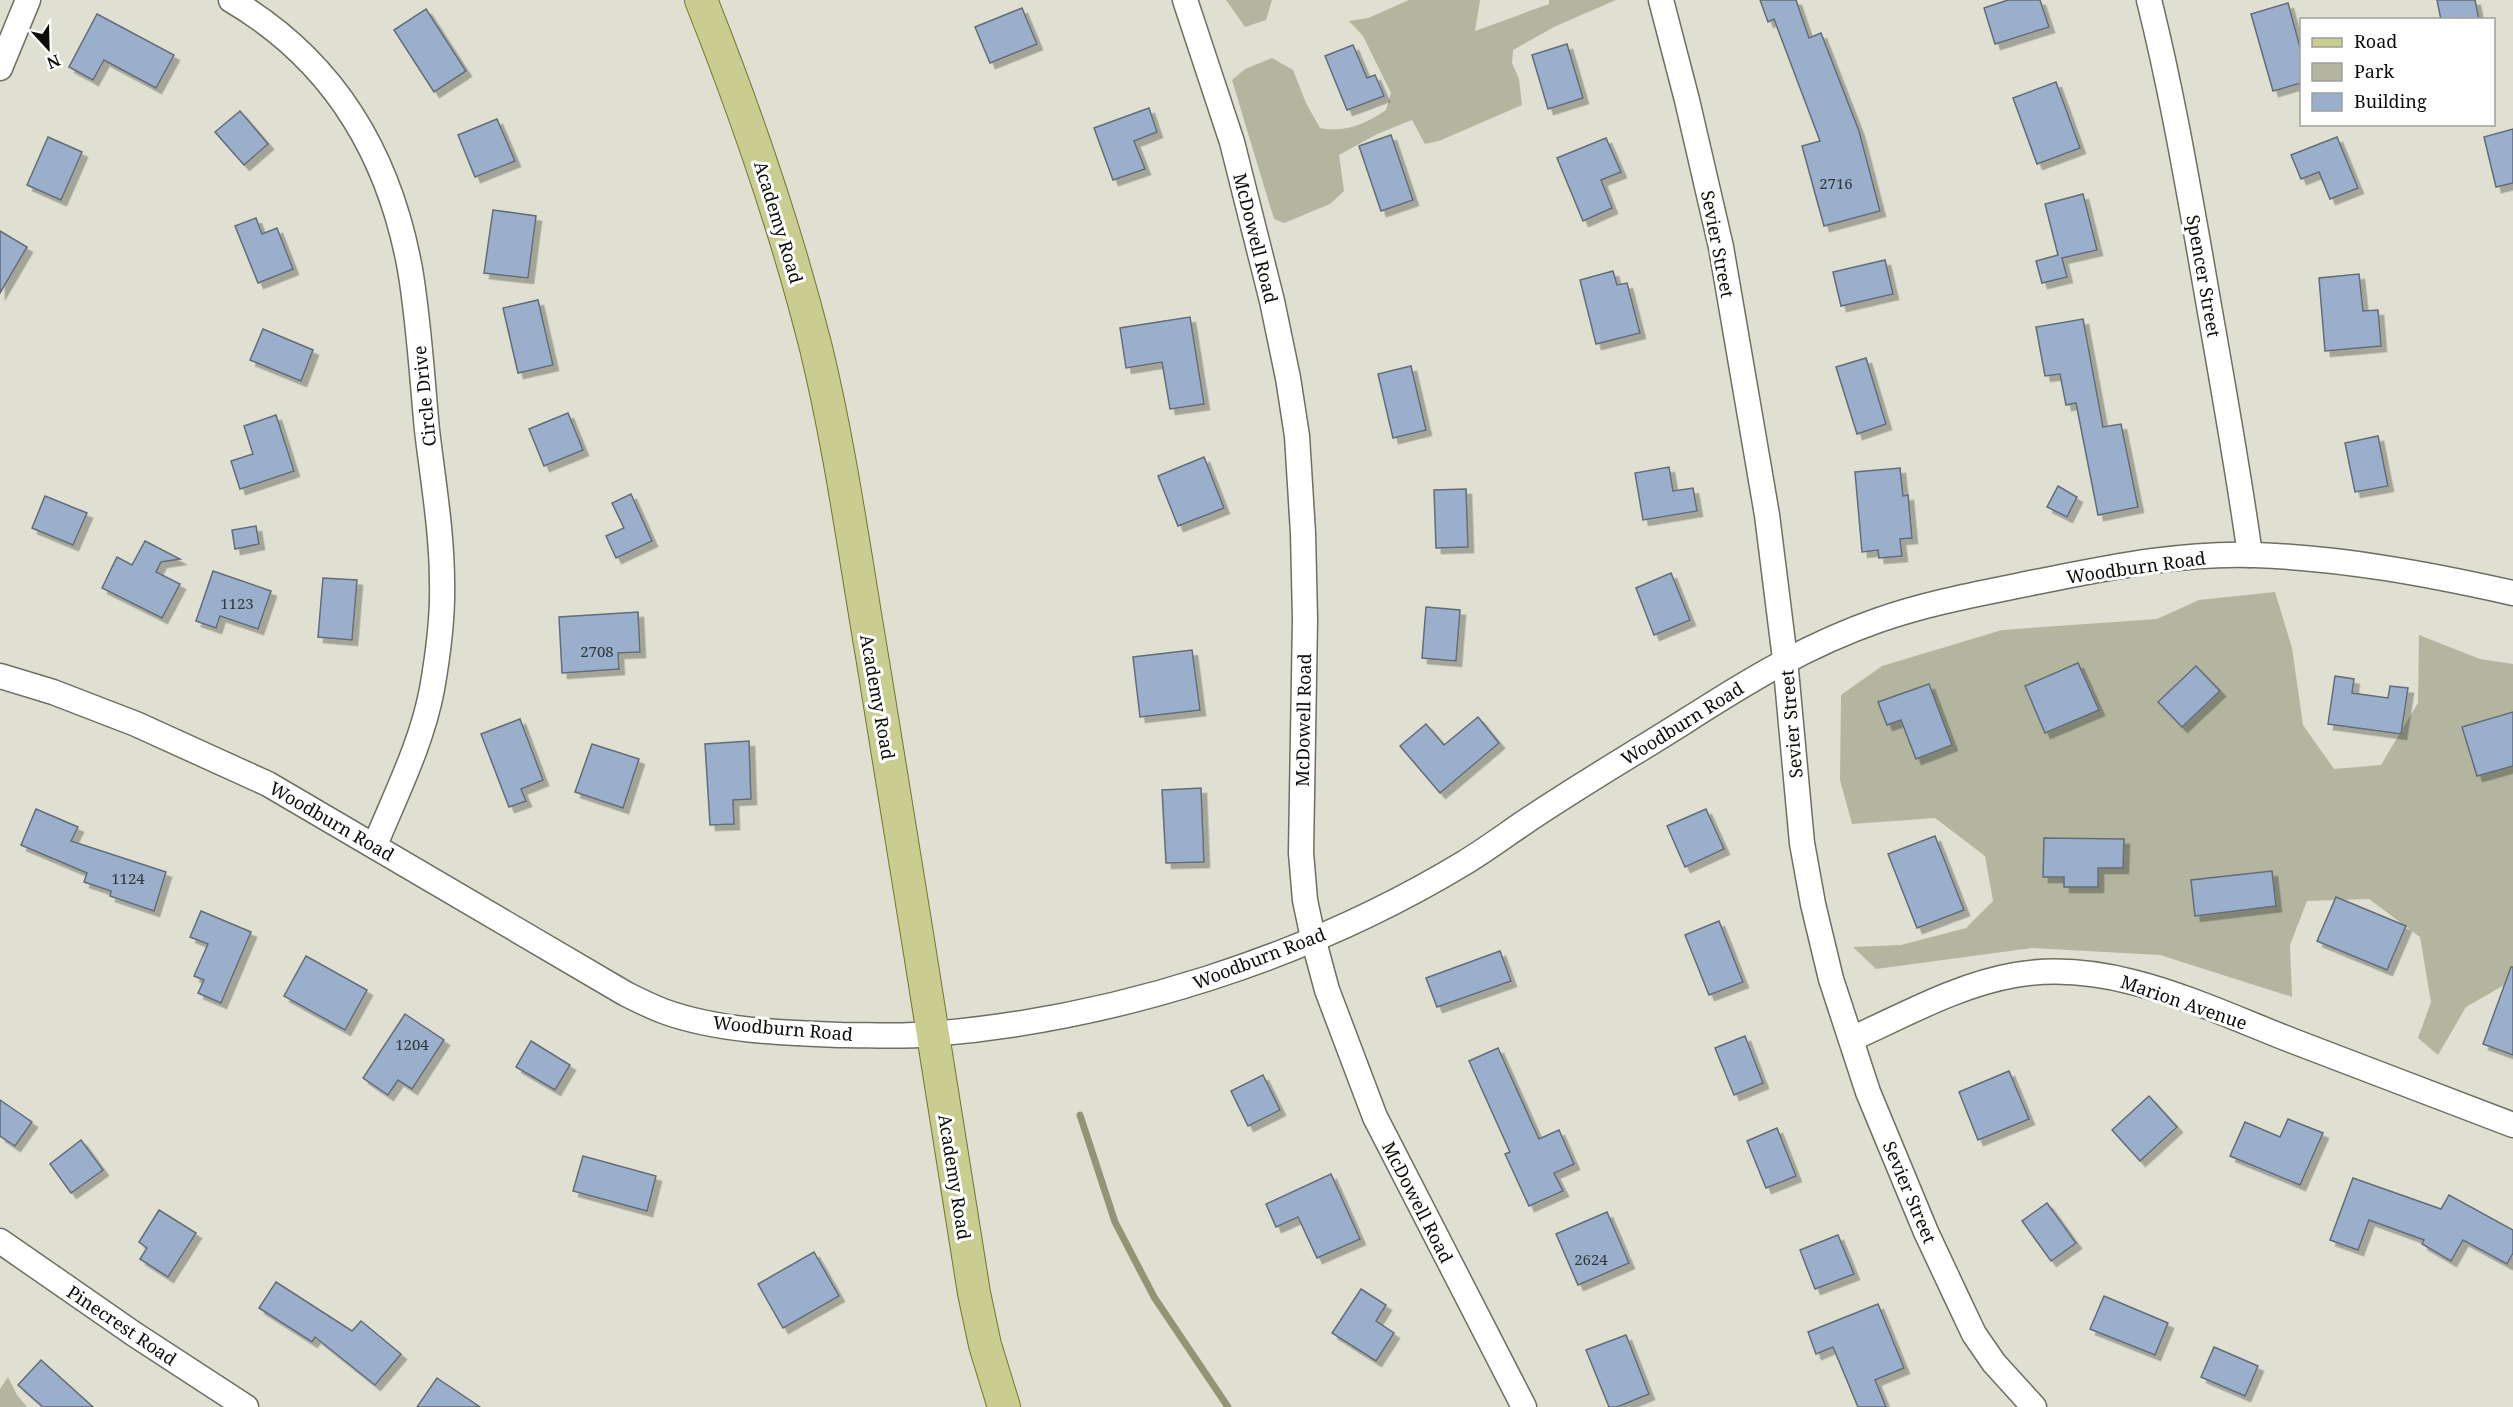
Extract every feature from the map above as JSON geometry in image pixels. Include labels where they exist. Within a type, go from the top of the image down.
[{"type":"main road","name":"Academy Road","points":[[701,0],[742,104],[816,347],[831,417],[891,772],[974,1293],[985,1345],[1004,1407]]},
{"type":"street","points":[[0,68],[28,0]]},
{"type":"street","name":"Circle Drive","points":[[231,0],[267,24],[312,63],[345,104],[383,172],[391,191],[410,269],[441,555],[442,605],[427,713],[375,846]]},
{"type":"street","name":"McDowell Road","points":[[1185,0],[1232,142],[1272,301],[1297,436],[1305,619],[1301,853],[1305,900],[1313,938],[1327,990],[1375,1117],[1524,1407]]},
{"type":"street","name":"Sevier Street","points":[[1661,0],[1721,247],[1767,515],[1785,659],[1806,863],[1831,979],[1868,1092],[1926,1232],[1974,1334],[1994,1363],[2034,1407]]},
{"type":"street","name":"Spencer Street","points":[[2149,0],[2180,138],[2236,452],[2250,555]]},
{"type":"street","name":"Woodburn Road","points":[[0,676],[53,692],[147,729],[268,784],[626,994],[663,1011],[696,1020],[751,1029],[811,1034],[932,1034],[1014,1024],[1092,1009],[1174,989],[1313,938],[1393,903],[1460,865],[1785,659],[1878,620],[1944,601],[2129,565],[2250,555],[2370,566],[2513,593]]},
{"type":"street","name":"Marion Avenue","points":[[1851,1039],[1978,983],[2015,975],[2055,971],[2108,975],[2173,995],[2513,1125]]},
{"type":"street","name":"Pinecrest Road","points":[[0,1241],[134,1334],[246,1407]]},
{"type":"green space","points":[[1226,0],[1272,0],[1266,20],[1245,27]]},
{"type":"green space","points":[[1409,0],[1480,0],[1475,31],[1549,4],[1549,0],[1616,0],[1556,26],[1513,50],[1512,63],[1519,79],[1522,105],[1439,141],[1425,144],[1412,120],[1377,134],[1339,155],[1344,191],[1330,204],[1284,223],[1274,219],[1232,80],[1245,69],[1272,58],[1293,70],[1306,103],[1320,128],[1338,129],[1363,123],[1386,110],[1391,93],[1363,36],[1349,21],[1368,18]]},
{"type":"green space","points":[[2275,592],[2292,648],[2303,725],[2334,769],[2381,765],[2418,703],[2419,635],[2480,659],[2513,664],[2513,980],[2466,1007],[2438,1055],[2418,1038],[2431,1002],[2420,937],[2369,899],[2307,901],[2290,945],[2292,997],[2160,955],[2032,948],[1876,969],[1853,947],[1901,945],[1966,928],[1993,901],[1985,856],[1935,818],[1852,824],[1840,780],[1841,695],[1882,666],[2002,630],[2157,619],[2199,600]]},
{"type":"green space","points":[[8,1377],[17,1395],[27,1407],[0,1407],[0,1389]]},
{"type":"building","points":[[1760,0],[1796,0],[1809,38],[1821,33],[1859,131],[1880,211],[1824,226],[1802,146],[1820,141],[1774,19],[1768,22]]},
{"type":"building","points":[[2008,0],[2040,0],[2049,27],[1995,44],[1984,8]]},
{"type":"building","points":[[2437,0],[2475,0],[2479,18],[2441,18]]},
{"type":"building","points":[[2288,3],[2300,47],[2300,83],[2273,91],[2251,14]]},
{"type":"building","points":[[1022,8],[1037,44],[990,63],[975,27]]},
{"type":"building","points":[[426,9],[466,71],[434,92],[394,30]]},
{"type":"building","points":[[97,14],[174,55],[156,88],[104,60],[93,80],[69,67]]},
{"type":"building","points":[[1567,44],[1583,98],[1548,109],[1532,55]]},
{"type":"building","points":[[1353,45],[1367,78],[1375,75],[1384,96],[1347,110],[1325,56]]},
{"type":"building","points":[[2056,82],[2080,148],[2037,164],[2013,98]]},
{"type":"building","points":[[1149,108],[1157,132],[1134,141],[1145,169],[1113,180],[1094,128]]},
{"type":"building","points":[[240,111],[268,144],[244,165],[215,132]]},
{"type":"building","points":[[497,119],[515,161],[475,177],[458,135]]},
{"type":"building","points":[[2513,129],[2513,183],[2496,187],[2484,137]]},
{"type":"building","points":[[1391,135],[1413,200],[1381,211],[1359,146]]},
{"type":"building","points":[[48,137],[82,152],[61,200],[27,185]]},
{"type":"building","points":[[2337,137],[2358,188],[2330,199],[2319,172],[2301,179],[2291,155]]},
{"type":"building","points":[[1606,138],[1621,172],[1601,180],[1612,208],[1583,221],[1557,158]]},
{"type":"building","points":[[2083,194],[2097,250],[2062,258],[2067,277],[2042,283],[2036,261],[2058,255],[2045,204]]},
{"type":"building","points":[[493,210],[536,216],[528,278],[484,273]]},
{"type":"building","points":[[256,218],[262,234],[277,228],[293,269],[258,283],[235,226]]},
{"type":"building","points":[[0,231],[27,247],[0,293]]},
{"type":"building","points":[[1885,260],[1893,294],[1841,306],[1833,272]]},
{"type":"building","points":[[1613,271],[1617,285],[1627,283],[1640,333],[1596,344],[1580,280]]},
{"type":"building","points":[[2359,274],[2363,311],[2378,310],[2381,346],[2325,351],[2319,278]]},
{"type":"building","points":[[538,300],[553,365],[518,373],[503,308]]},
{"type":"building","points":[[1190,317],[1204,404],[1170,409],[1162,362],[1126,368],[1120,328]]},
{"type":"building","points":[[2083,319],[2103,427],[2121,424],[2138,507],[2098,515],[2076,403],[2066,405],[2060,374],[2045,376],[2036,327]]},
{"type":"building","points":[[263,329],[313,350],[301,381],[250,360]]},
{"type":"building","points":[[1866,358],[1886,424],[1857,434],[1836,367]]},
{"type":"building","points":[[1411,366],[1426,430],[1393,438],[1378,374]]},
{"type":"building","points":[[568,413],[583,450],[544,466],[529,429]]},
{"type":"building","points":[[276,415],[294,471],[240,489],[231,461],[253,454],[244,426]]},
{"type":"building","points":[[2378,436],[2388,486],[2355,492],[2345,443]]},
{"type":"building","points":[[1204,457],[1224,508],[1178,526],[1158,476]]},
{"type":"building","points":[[1669,467],[1673,491],[1693,488],[1697,511],[1643,520],[1635,473]]},
{"type":"building","points":[[1900,468],[1903,496],[1908,495],[1912,538],[1900,539],[1902,556],[1879,558],[1878,550],[1862,552],[1855,472]]},
{"type":"building","points":[[2058,486],[2077,497],[2067,517],[2047,507]]},
{"type":"building","points":[[1466,489],[1468,547],[1436,548],[1434,490]]},
{"type":"building","points":[[631,494],[652,541],[616,558],[606,536],[624,528],[612,503]]},
{"type":"building","points":[[45,496],[87,513],[73,545],[32,528]]},
{"type":"building","points":[[256,526],[259,544],[235,549],[232,530]]},
{"type":"building","points":[[145,541],[180,559],[161,562],[156,572],[180,584],[162,618],[102,588],[117,557],[132,565]]},
{"type":"building","points":[[213,571],[271,591],[258,629],[220,616],[216,628],[196,621]]},
{"type":"building","points":[[1671,573],[1690,620],[1654,635],[1636,588]]},
{"type":"building","points":[[323,578],[357,580],[352,640],[318,637]]},
{"type":"building","points":[[1426,607],[1460,610],[1456,661],[1422,658]]},
{"type":"building","points":[[638,612],[640,652],[618,653],[619,669],[562,673],[559,617]]},
{"type":"building","points":[[1192,650],[1200,710],[1140,717],[1133,657]]},
{"type":"building","points":[[2078,663],[2099,710],[2045,733],[2025,686]]},
{"type":"building","points":[[2196,666],[2220,691],[2182,727],[2158,702]]},
{"type":"building","points":[[2335,676],[2354,679],[2352,693],[2388,698],[2390,686],[2408,688],[2401,734],[2328,724]]},
{"type":"building","points":[[1929,684],[1952,745],[1916,759],[1901,720],[1887,725],[1878,702]]},
{"type":"building","points":[[2513,712],[2513,766],[2477,776],[2462,727]]},
{"type":"building","points":[[1478,717],[1499,743],[1440,793],[1400,746],[1426,724],[1444,745]]},
{"type":"building","points":[[520,719],[543,780],[521,789],[526,801],[509,807],[481,734]]},
{"type":"building","points":[[749,741],[751,799],[733,800],[734,824],[710,825],[705,744]]},
{"type":"building","points":[[592,744],[639,759],[623,808],[575,792]]},
{"type":"building","points":[[1201,788],[1204,862],[1166,863],[1162,790]]},
{"type":"building","points":[[36,809],[78,827],[71,841],[166,872],[154,911],[110,896],[111,891],[84,882],[87,873],[21,845]]},
{"type":"building","points":[[1706,809],[1724,849],[1685,867],[1667,826]]},
{"type":"building","points":[[1935,836],[1964,910],[1917,928],[1888,854]]},
{"type":"building","points":[[2044,838],[2124,839],[2123,868],[2098,868],[2098,887],[2064,887],[2064,877],[2043,877]]},
{"type":"building","points":[[2272,871],[2276,906],[2195,916],[2191,880]]},
{"type":"building","points":[[2336,897],[2406,926],[2387,970],[2317,941]]},
{"type":"building","points":[[201,911],[251,932],[221,1003],[198,993],[204,980],[194,976],[208,944],[190,937]]},
{"type":"building","points":[[1719,921],[1743,982],[1709,995],[1685,935]]},
{"type":"building","points":[[1500,951],[1511,981],[1437,1007],[1426,978]]},
{"type":"building","points":[[306,956],[367,990],[345,1030],[284,996]]},
{"type":"building","points":[[2511,967],[2513,967],[2513,1055],[2483,1044]]},
{"type":"building","points":[[405,1014],[444,1040],[412,1089],[398,1080],[388,1095],[363,1078]]},
{"type":"building","points":[[1745,1036],[1763,1083],[1734,1095],[1715,1048]]},
{"type":"building","points":[[531,1041],[570,1065],[555,1090],[516,1067]]},
{"type":"building","points":[[1498,1048],[1539,1139],[1559,1130],[1574,1164],[1554,1173],[1563,1191],[1529,1206],[1505,1154],[1510,1152],[1469,1061]]},
{"type":"building","points":[[2009,1071],[2029,1119],[1978,1140],[1959,1092]]},
{"type":"building","points":[[1263,1075],[1280,1110],[1248,1126],[1231,1091]]},
{"type":"building","points":[[2149,1096],[2177,1127],[2140,1161],[2112,1130]]},
{"type":"building","points":[[0,1100],[32,1122],[15,1146],[0,1136]]},
{"type":"building","points":[[2288,1119],[2323,1133],[2300,1185],[2230,1156],[2245,1122],[2280,1137]]},
{"type":"building","points":[[1777,1128],[1796,1176],[1766,1188],[1747,1141]]},
{"type":"building","points":[[81,1140],[103,1170],[71,1193],[50,1164]]},
{"type":"building","points":[[583,1156],[656,1176],[647,1211],[573,1191]]},
{"type":"building","points":[[1331,1174],[1360,1239],[1317,1258],[1298,1217],[1276,1227],[1266,1204]]},
{"type":"building","points":[[2353,1178],[2441,1209],[2449,1195],[2513,1230],[2513,1253],[2507,1264],[2463,1240],[2451,1261],[2422,1244],[2424,1240],[2369,1220],[2358,1250],[2330,1240]]},
{"type":"building","points":[[2047,1203],[2076,1243],[2051,1261],[2022,1221]]},
{"type":"building","points":[[159,1210],[196,1233],[168,1277],[140,1259],[147,1248],[139,1242]]},
{"type":"building","points":[[1607,1212],[1629,1263],[1578,1285],[1556,1234]]},
{"type":"building","points":[[1838,1235],[1854,1274],[1815,1289],[1800,1250]]},
{"type":"building","points":[[814,1252],[839,1296],[783,1328],[758,1284]]},
{"type":"building","points":[[276,1282],[352,1331],[361,1321],[401,1354],[375,1385],[315,1337],[312,1342],[259,1308]]},
{"type":"building","points":[[1361,1289],[1386,1305],[1376,1321],[1394,1333],[1376,1361],[1332,1333]]},
{"type":"building","points":[[2104,1296],[2168,1323],[2155,1355],[2090,1329]]},
{"type":"building","points":[[1878,1304],[1904,1368],[1875,1380],[1886,1407],[1858,1407],[1833,1347],[1816,1354],[1808,1332]]},
{"type":"building","points":[[1626,1335],[1649,1394],[1617,1407],[1609,1407],[1586,1350]]},
{"type":"building","points":[[2214,1347],[2258,1366],[2245,1396],[2201,1377]]},
{"type":"building","points":[[41,1360],[93,1407],[43,1407],[18,1385]]},
{"type":"building","points":[[437,1378],[480,1407],[417,1407]]},
{"type":"waterway","points":[[1080,1115],[1115,1222],[1154,1297],[1228,1407]]}]
